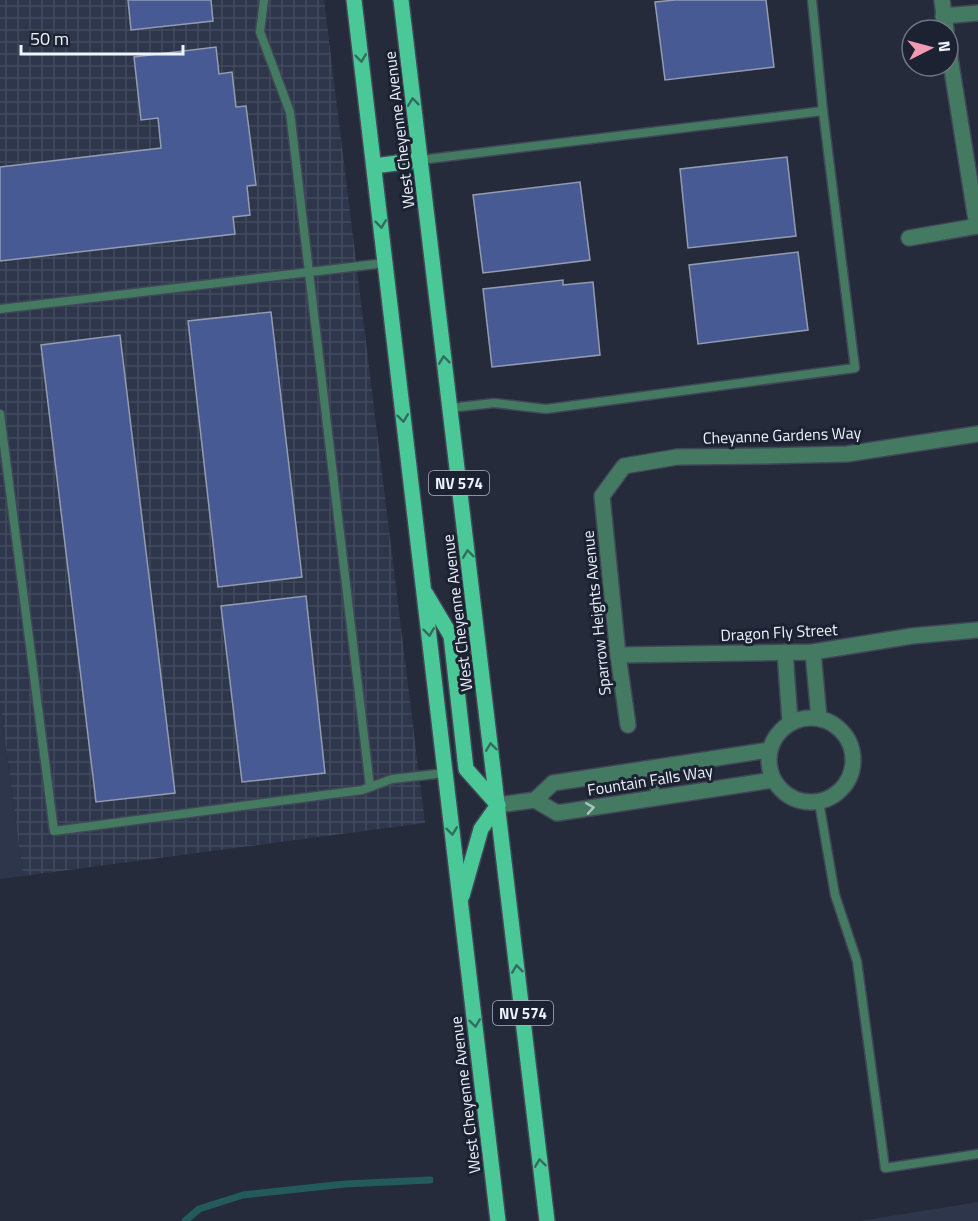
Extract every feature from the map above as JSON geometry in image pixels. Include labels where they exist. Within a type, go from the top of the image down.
[{"type":"main road","name":"West Cheyenne Avenue","points":[[354,0],[498,1221]]},
{"type":"main road","name":"West Cheyenne Avenue","points":[[401,0],[547,1221]]},
{"type":"main road","points":[[374,166],[420,160]]},
{"type":"main road","points":[[423,590],[451,636],[466,769],[498,805],[481,829],[460,903]]},
{"type":"street","points":[[942,0],[944,18]]},
{"type":"street","points":[[960,18],[978,13]]},
{"type":"street","points":[[909,238],[977,226],[953,78]]},
{"type":"street","name":"Cheyanne Gardens Way","points":[[602,496],[624,466],[677,457],[847,454],[978,434]]},
{"type":"street","name":"Sparrow Heights Avenue","points":[[602,496],[618,656],[628,725]]},
{"type":"street","name":"Dragon Fly Street","points":[[618,656],[813,651],[912,636],[978,630]]},
{"type":"street","points":[[813,651],[819,718]]},
{"type":"street","points":[[784,652],[790,722]]},
{"type":"street","points":[[804,717],[819,718],[831,722],[842,730],[853,753],[853,766],[842,789],[831,797],[819,802],[798,800],[788,796],[773,780],[768,760],[769,750],[773,739],[790,722],[804,717]]},
{"type":"street","name":"Fountain Falls Way","points":[[498,805],[535,800],[553,783],[769,750]]},
{"type":"street","name":"Fountain Falls Way","points":[[535,800],[557,813],[773,780]]},
{"type":"lane","points":[[264,0],[260,32],[290,112],[370,787]]},
{"type":"lane","points":[[450,408],[494,403],[546,409],[855,368],[823,111],[812,0]]},
{"type":"lane","points":[[420,160],[823,111]]},
{"type":"lane","points":[[0,309],[385,263]]},
{"type":"lane","points":[[0,414],[54,831],[362,790],[392,779],[445,773]]},
{"type":"lane","points":[[652,768],[656,798]]},
{"type":"lane","points":[[819,802],[835,895],[857,961],[885,1168],[978,1154]]},
{"type":"shaded area","points":[[0,0],[324,0],[425,823],[23,876],[0,701]]},
{"type":"shaded area","points":[[0,702],[23,876],[0,879]]},
{"type":"shaded area","points":[[978,1202],[978,1221],[860,1221]]},
{"type":"building","points":[[128,0],[211,0],[213,21],[131,30]]},
{"type":"building","points":[[766,0],[774,67],[665,80],[655,2]]},
{"type":"building","points":[[216,47],[219,74],[232,72],[236,107],[246,106],[256,185],[247,186],[250,215],[233,217],[235,234],[0,261],[0,167],[161,148],[158,118],[141,120],[134,57]]},
{"type":"building","points":[[787,157],[796,236],[688,248],[680,169]]},
{"type":"building","points":[[580,182],[590,260],[483,273],[473,195]]},
{"type":"building","points":[[798,252],[808,330],[698,344],[689,265]]},
{"type":"building","points":[[563,280],[563,285],[593,282],[600,355],[492,367],[483,289]]},
{"type":"building","points":[[271,312],[302,577],[218,587],[188,321]]},
{"type":"building","points":[[120,335],[175,793],[96,802],[41,345]]},
{"type":"building","points":[[306,596],[325,773],[242,782],[221,606]]},
{"type":"waterway","points":[[185,1221],[199,1209],[243,1195],[345,1184],[430,1180]]}]
